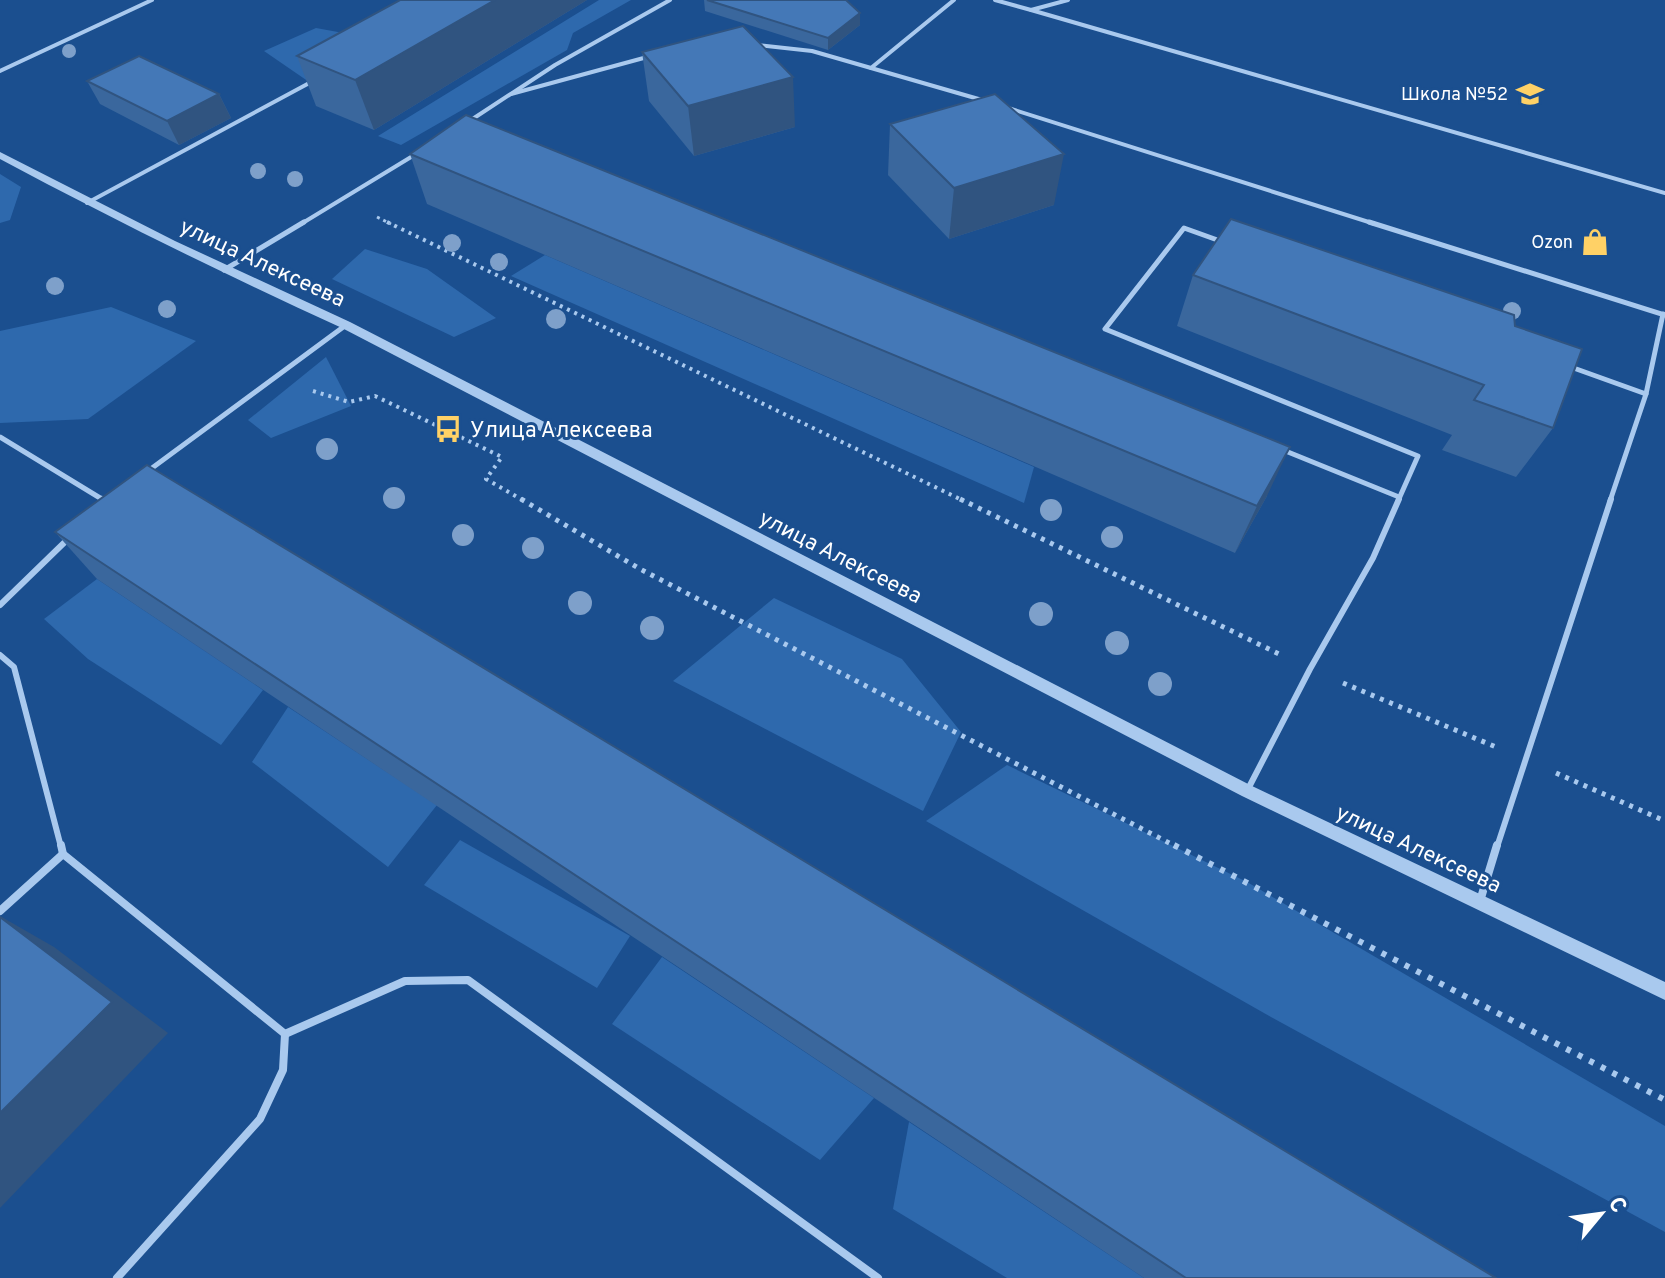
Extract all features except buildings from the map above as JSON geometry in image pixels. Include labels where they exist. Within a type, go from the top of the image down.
[{"type":"street","name":"улица Алексеева","points":[[0,155],[87,203],[346,325],[1247,791],[1665,991]]},
{"type":"lane","points":[[0,71],[152,0]]},
{"type":"lane","points":[[455,130],[555,65],[670,0]]},
{"type":"lane","points":[[871,68],[954,0]]},
{"type":"lane","points":[[995,0],[1665,193]]},
{"type":"lane","points":[[1031,10],[1068,0]]},
{"type":"lane","points":[[755,45],[812,51],[1099,134],[1664,315],[1646,394],[1480,901]]},
{"type":"lane","points":[[511,94],[662,53]]},
{"type":"lane","points":[[87,203],[323,75]]},
{"type":"lane","points":[[468,122],[483,128]]},
{"type":"lane","points":[[224,270],[418,153]]},
{"type":"lane","points":[[1229,244],[1184,228],[1105,329],[1418,456],[1373,558],[1310,669],[1247,791]]},
{"type":"lane","points":[[142,475],[346,325]]},
{"type":"lane","points":[[1556,362],[1646,394]]},
{"type":"lane","points":[[0,437],[106,502]]},
{"type":"lane","points":[[1281,450],[1399,497]]},
{"type":"lane","points":[[96,512],[118,493]]},
{"type":"lane","points":[[0,605],[74,533]]},
{"type":"lane","points":[[0,655],[14,667],[63,854],[285,1034]]},
{"type":"lane","points":[[0,911],[63,854]]},
{"type":"lane","points":[[285,1034],[405,981],[468,980],[878,1278]]},
{"type":"lane","points":[[117,1278],[260,1119],[283,1070],[285,1034]]},
{"type":"path","points":[[343,200],[1310,669],[1665,821]]},
{"type":"path","points":[[275,378],[349,402],[375,396],[502,457],[486,479],[640,569],[1665,1100]]},
{"type":"shaded area","points":[[599,0],[631,0],[573,33],[567,50],[401,145],[378,136]]},
{"type":"shaded area","points":[[316,28],[349,34],[312,84],[264,51]]},
{"type":"shaded area","points":[[0,174],[21,187],[10,220],[0,223]]},
{"type":"shaded area","points":[[365,249],[427,269],[496,318],[454,337],[332,279]]},
{"type":"shaded area","points":[[545,255],[1034,467],[1024,503],[511,276]]},
{"type":"shaded area","points":[[111,307],[196,341],[88,419],[0,423],[0,331]]},
{"type":"shaded area","points":[[326,357],[351,406],[271,438],[248,420]]},
{"type":"shaded area","points":[[97,579],[263,690],[221,745],[88,659],[44,619]]},
{"type":"shaded area","points":[[774,598],[902,659],[961,732],[923,811],[673,681]]},
{"type":"shaded area","points":[[288,707],[437,805],[388,867],[252,762]]},
{"type":"shaded area","points":[[1007,765],[1247,882],[1665,1126],[1665,1232],[1271,1017],[926,821]]},
{"type":"shaded area","points":[[460,840],[630,936],[597,988],[424,885]]},
{"type":"shaded area","points":[[662,957],[874,1098],[820,1160],[612,1024]]},
{"type":"shaded area","points":[[909,1122],[1144,1278],[1007,1278],[893,1209]]},
{"type":"place","name":"Школа №52","points":[[1530,94]]},
{"type":"place","name":"Ozon","points":[[1595,242]]},
{"type":"place","name":"Улица Алексеева","points":[[448,429]]}]
